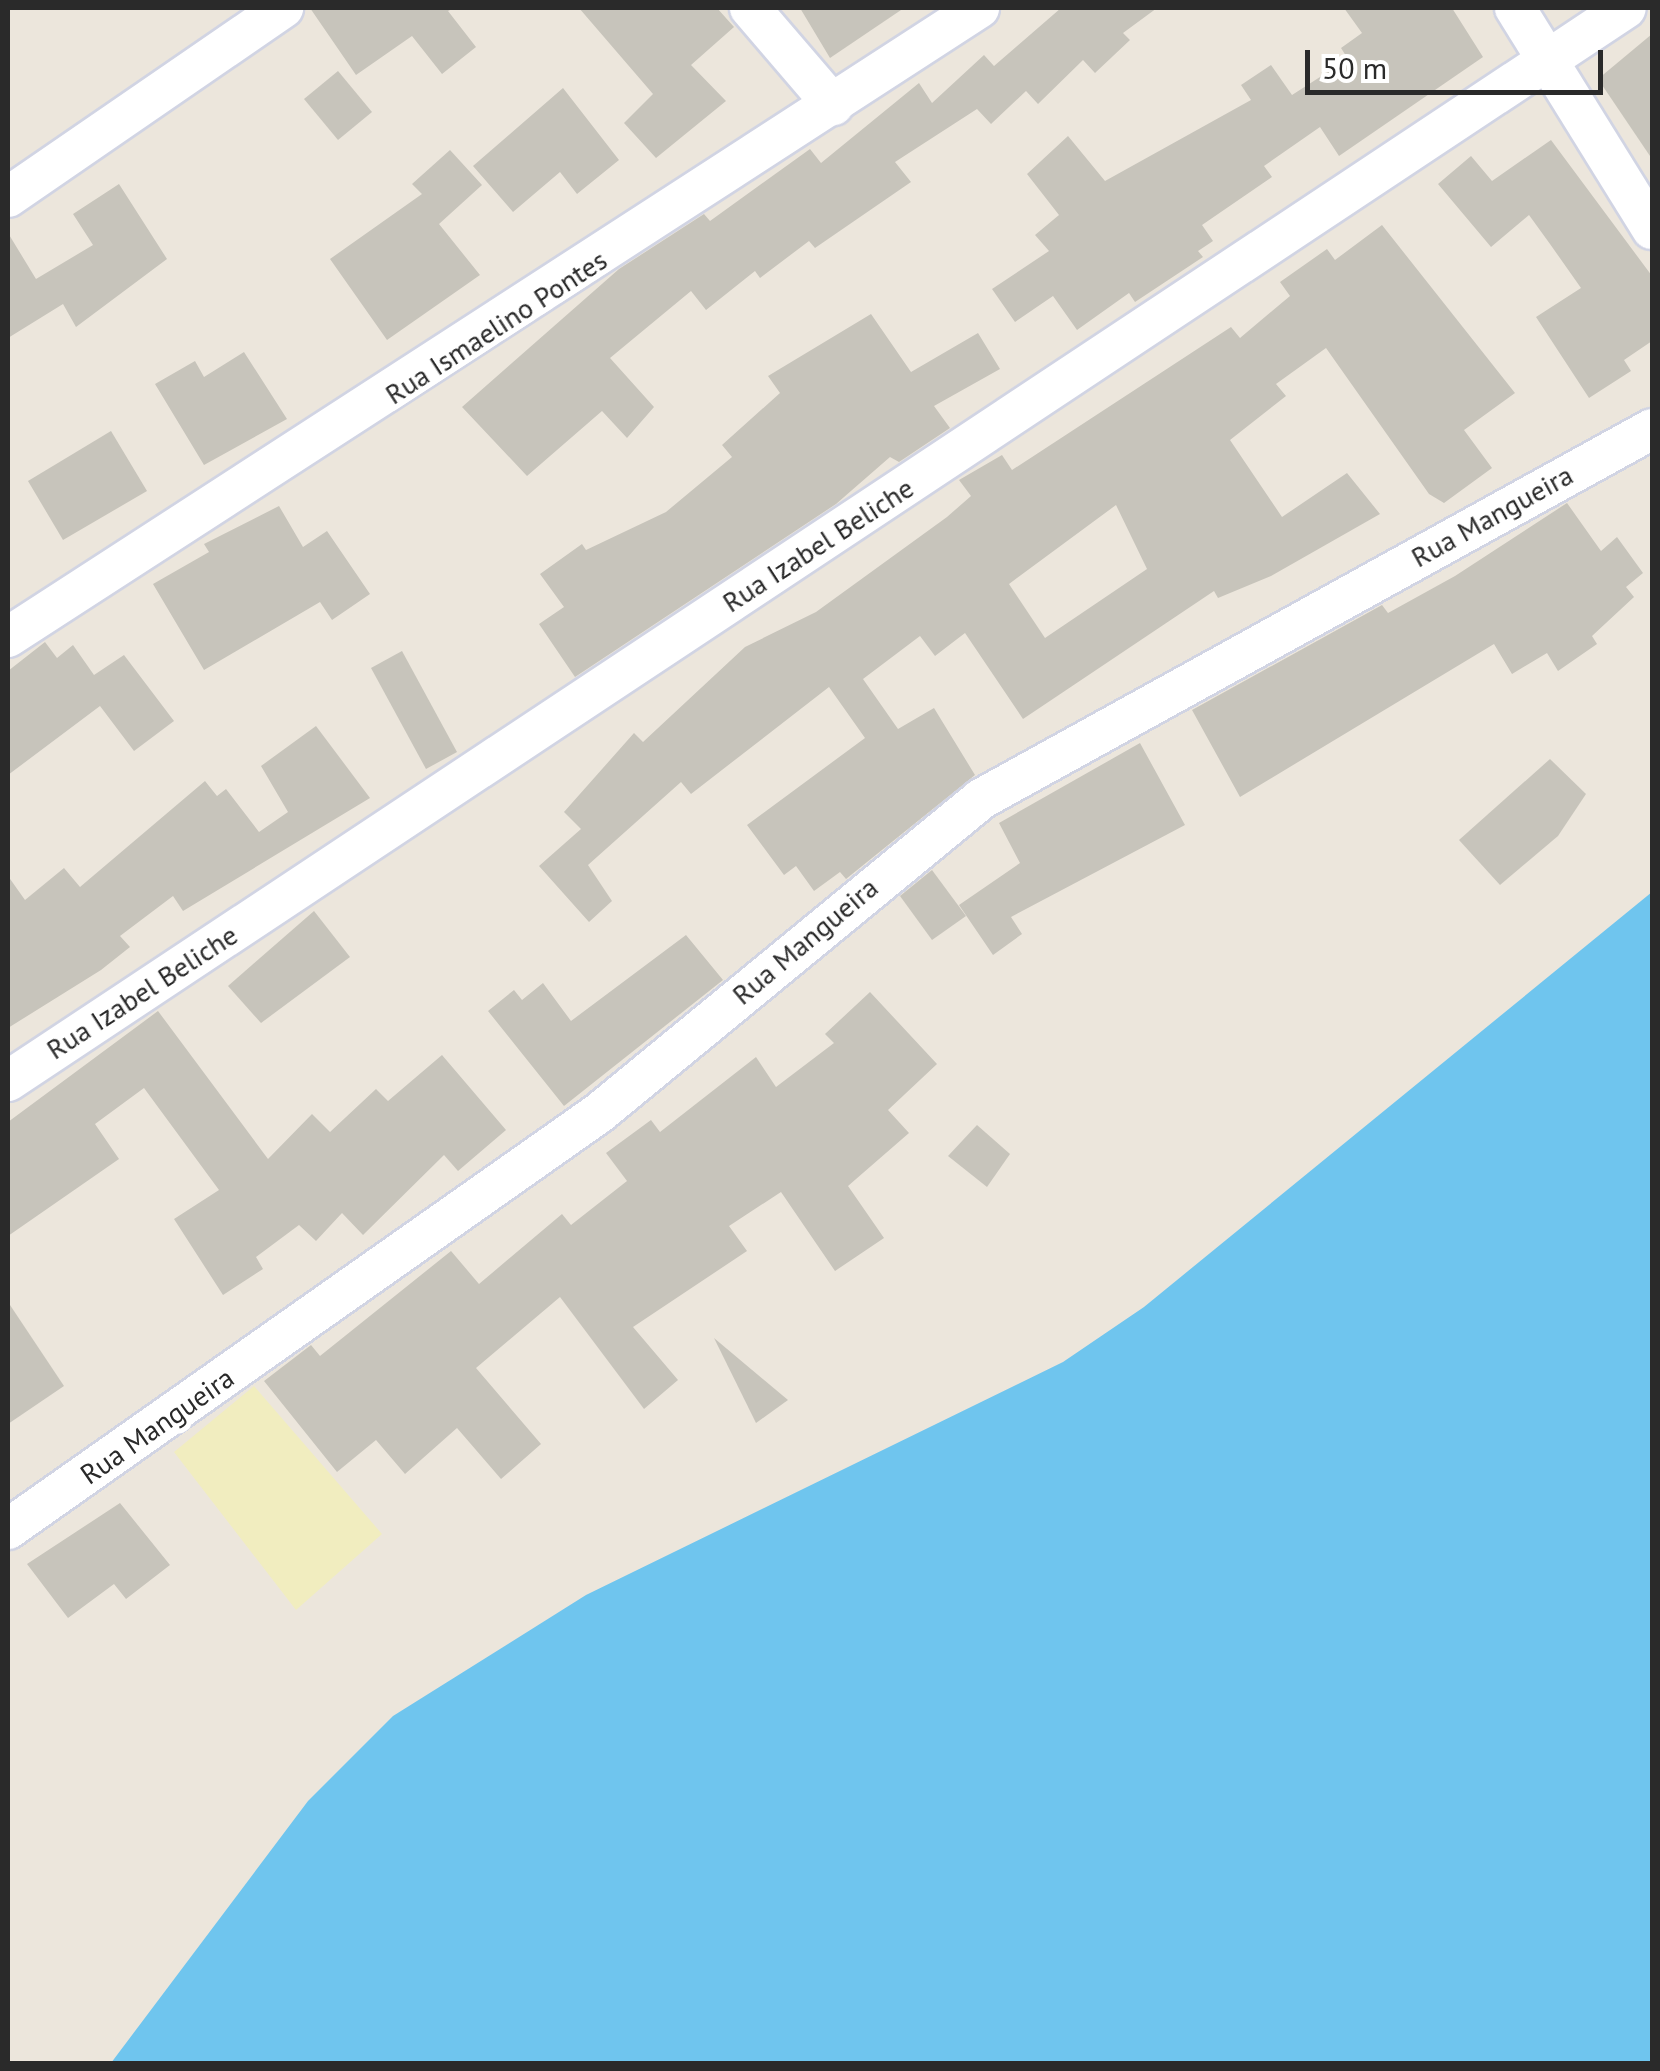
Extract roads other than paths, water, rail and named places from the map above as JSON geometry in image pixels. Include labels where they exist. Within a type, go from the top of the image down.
[{"type":"street","points":[[8,197],[283,8]]},
{"type":"street","points":[[750,8],[833,105]]},
{"type":"street","name":"Rua Ismaelino Pontes","points":[[8,637],[979,8]]},
{"type":"street","points":[[1515,8],[1652,230]]},
{"type":"street","name":"Rua Izabel Beliche","points":[[8,1080],[1626,8]]},
{"type":"street","name":"Rua Mangueira","points":[[8,1530],[599,1113],[982,799],[1652,430]]},
{"type":"water","points":[[1652,892],[1652,2063],[111,2063],[308,1801],[393,1716],[586,1595],[1063,1362],[1144,1307]]}]
